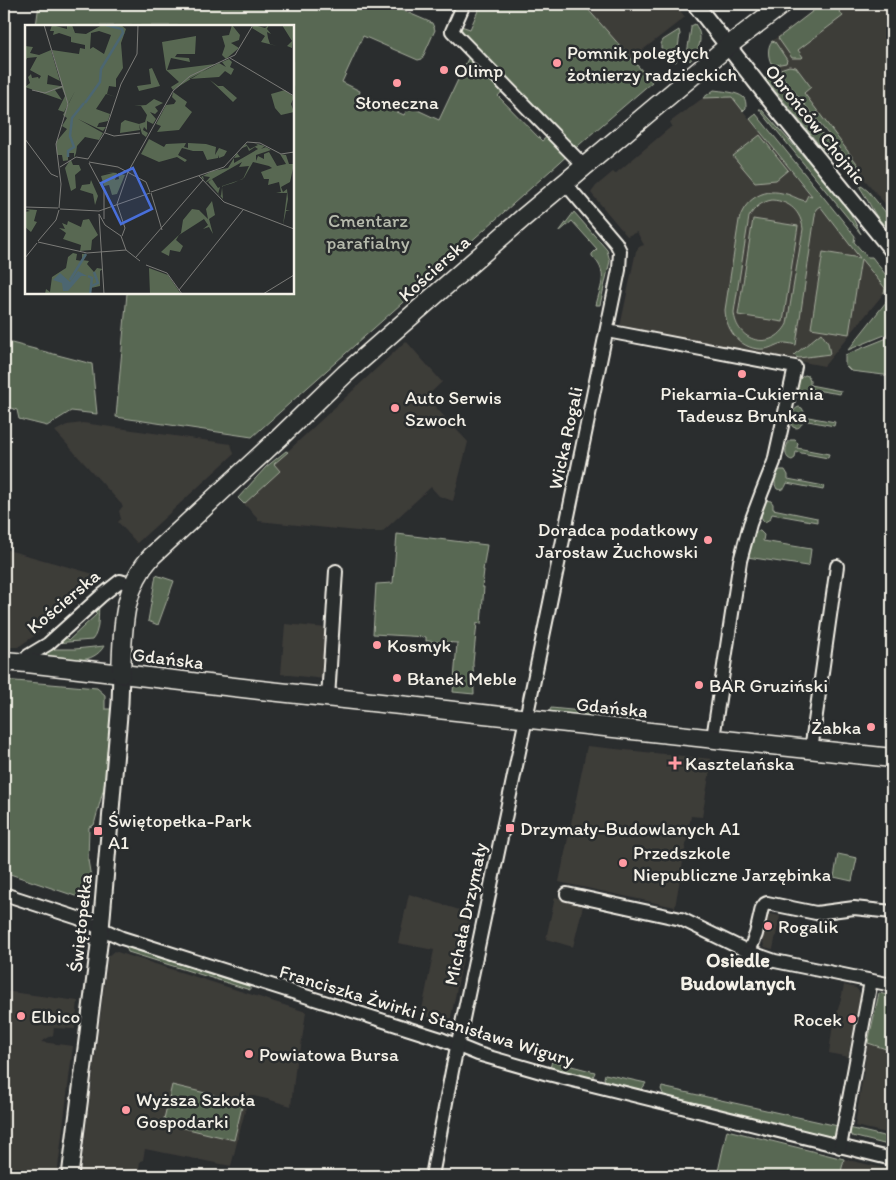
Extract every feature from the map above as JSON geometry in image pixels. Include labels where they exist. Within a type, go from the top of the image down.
[{"type":"main road","name":"Kościerska","points":[[121,674],[125,614],[133,585],[142,568],[152,556],[345,374],[523,218],[728,46],[783,4]]},
{"type":"main road","name":"Gdańska","points":[[4,661],[328,698],[892,758]]},
{"type":"street","points":[[464,4],[452,31],[585,166]]},
{"type":"street","name":"Obrońców Chojnic","points":[[695,4],[776,108],[892,250]]},
{"type":"street","name":"Wicka Rogali","points":[[526,719],[619,270],[620,252],[616,243],[564,183]]},
{"type":"street","points":[[607,331],[795,367],[774,462],[750,524],[740,561],[713,738]]},
{"type":"street","points":[[811,750],[838,566]]},
{"type":"street","points":[[328,698],[336,571]]},
{"type":"street","name":"Kościerska","points":[[26,663],[28,656],[48,644],[120,581],[133,585]]},
{"type":"street","name":"Świętopełka","points":[[70,1176],[101,929],[121,674]]},
{"type":"street","name":"Michała Drzymały","points":[[432,1176],[457,1045],[526,719]]},
{"type":"street","name":"Franciszka Żwirki i Stanisława Wigury","points":[[4,894],[78,918],[122,938],[441,1038],[478,1054],[548,1074],[892,1159]]},
{"type":"street","points":[[567,894],[681,919],[749,952],[775,961],[892,985]]},
{"type":"street","points":[[749,952],[756,934],[762,908],[767,903],[816,913],[854,908],[892,912]]},
{"type":"street","points":[[840,1146],[871,981]]},
{"type":"shaded area","points":[[578,4],[675,4],[685,17],[631,59],[585,6]]},
{"type":"shaded area","points":[[822,4],[892,4],[892,212],[769,58],[772,41]]},
{"type":"shaded area","points":[[732,97],[885,288],[884,293],[824,366],[624,326],[624,328],[620,327],[636,251],[644,245],[637,232],[627,236],[591,193],[596,186],[613,172],[615,174],[672,126],[670,122],[703,98]]},
{"type":"shaded area","points":[[406,341],[442,382],[426,397],[468,442],[453,501],[439,496],[431,487],[382,532],[258,521],[258,518],[244,504],[280,471],[274,464]]},
{"type":"shaded area","points":[[83,423],[231,444],[234,454],[137,543],[118,522],[121,519],[119,511],[123,506],[55,431],[67,425]]},
{"type":"shaded area","points":[[4,549],[101,576],[34,636],[18,647],[4,647]]},
{"type":"shaded area","points":[[285,624],[327,628],[324,679],[281,674]]},
{"type":"shaded area","name":"Przedszkole Niepubliczne Jarzębinka","points":[[587,746],[712,759],[702,817],[691,816],[675,907],[559,882]]},
{"type":"shaded area","points":[[409,894],[472,914],[450,1022],[446,1023],[421,1015],[434,950],[398,943]]},
{"type":"shaded area","points":[[555,897],[583,906],[573,947],[546,939]]},
{"type":"shaded area","points":[[770,914],[780,916],[773,949],[764,947],[762,934],[766,918]]},
{"type":"shaded area","points":[[114,951],[306,1012],[300,1054],[297,1054],[291,1106],[249,1095],[231,1166],[145,1149],[143,1160],[140,1161],[138,1176],[80,1176],[108,956]]},
{"type":"shaded area","points":[[844,985],[856,988],[861,994],[848,1057],[829,1053],[832,1031]]},
{"type":"shaded area","points":[[4,991],[78,1001],[75,1029],[54,1028],[53,1035],[41,1042],[73,1046],[57,1176],[4,1176]]},
{"type":"shaded area","points":[[868,1043],[892,1051],[892,1134],[855,1126]]},
{"type":"shaded area","points":[[844,1159],[892,1170],[892,1176],[840,1176]]},
{"type":"green space","name":"Cmentarz parafialny","points":[[39,4],[318,4],[327,8],[329,4],[388,4],[432,23],[435,30],[422,59],[418,60],[363,36],[342,82],[360,91],[359,95],[404,115],[409,106],[439,120],[473,48],[463,35],[461,26],[470,29],[481,4],[578,4],[585,6],[652,82],[252,437],[116,417],[127,294],[294,294],[294,25],[36,25]],"holes":[[[504,89],[549,135],[542,141],[498,96]]]},
{"type":"green space","points":[[822,4],[835,5],[843,16],[798,50],[802,58],[792,58],[778,38]]},
{"type":"green space","points":[[695,24],[698,29],[700,43],[690,61],[687,54],[691,26]]},
{"type":"green space","points":[[679,30],[676,62],[661,48],[661,44],[663,40]]},
{"type":"green space","points":[[772,41],[775,42],[787,60],[786,63],[775,65],[771,63],[769,46]]},
{"type":"green space","points":[[789,66],[796,67],[811,87],[804,93],[859,166],[855,168],[777,70]]},
{"type":"green space","points":[[771,74],[840,156],[840,161],[820,146],[765,78]]},
{"type":"green space","points":[[714,90],[740,95],[745,99],[746,108],[743,111],[732,97],[703,98]]},
{"type":"green space","points":[[759,109],[833,189],[847,207],[861,234]]},
{"type":"green space","points":[[756,114],[855,236],[854,242],[867,257],[872,257],[892,283],[884,293],[885,288],[861,259],[849,334],[811,328],[823,252],[860,258],[820,206],[816,209],[796,345],[782,343],[765,349],[749,347],[732,333],[728,326],[725,310],[741,213],[755,198],[768,192],[785,194],[805,201],[808,195],[812,196],[750,119]],"holes":[[[772,200],[794,208],[800,217],[803,229],[787,324],[773,338],[756,340],[741,330],[736,322],[734,312],[749,217],[761,204]]]},
{"type":"green space","points":[[760,135],[788,170],[776,180],[755,182],[733,156]]},
{"type":"green space","points":[[861,186],[868,191],[892,220],[892,228],[886,226],[877,217],[860,188]]},
{"type":"green space","points":[[574,212],[607,250],[610,261],[600,305],[596,305],[602,273],[592,256],[597,249],[572,221],[559,232]]},
{"type":"green space","points":[[753,219],[798,226],[783,322],[738,315]]},
{"type":"green space","points":[[892,296],[892,332],[848,350],[890,297]]},
{"type":"green space","points":[[821,333],[828,343],[830,354],[799,358],[794,355],[796,353]]},
{"type":"green space","points":[[892,336],[892,376],[851,371],[845,365],[845,355]]},
{"type":"green space","points":[[4,341],[92,364],[97,414],[71,411],[47,426],[19,419],[17,410],[4,406]]},
{"type":"green space","points":[[805,375],[808,376],[810,385],[841,391],[840,394],[809,389],[805,396],[799,395],[797,384]]},
{"type":"green space","points":[[799,407],[804,412],[803,416],[835,422],[834,426],[803,420],[799,427],[793,427],[791,424],[793,414]]},
{"type":"green space","points":[[790,440],[795,440],[798,443],[797,448],[829,454],[828,458],[796,452],[795,458],[789,459],[786,452]]},
{"type":"green space","points":[[286,451],[288,452],[274,464],[280,471],[244,504],[238,498],[266,467]]},
{"type":"green space","points":[[780,470],[785,470],[788,479],[824,486],[823,490],[787,483],[784,489],[777,489],[775,479]]},
{"type":"green space","points":[[765,500],[771,501],[773,509],[817,518],[817,522],[772,514],[770,519],[765,522],[761,517],[761,509]]},
{"type":"green space","points":[[758,531],[764,535],[763,541],[811,549],[809,565],[747,557],[753,534]]},
{"type":"green space","points":[[397,534],[487,545],[483,570],[482,587],[484,587],[481,624],[477,623],[473,663],[474,694],[453,692],[457,643],[426,641],[426,637],[373,634],[376,584],[393,583]]},
{"type":"green space","points":[[156,575],[174,581],[158,625],[148,621]]},
{"type":"green space","points":[[99,604],[97,628],[95,637],[92,640],[55,643],[63,635],[69,640],[97,614],[92,608]]},
{"type":"green space","points":[[104,646],[91,658],[80,660],[39,656],[48,649]]},
{"type":"green space","points":[[4,680],[97,688],[105,695],[105,709],[111,709],[105,783],[94,825],[89,827],[90,901],[4,872]]},
{"type":"green space","points":[[551,708],[622,715],[621,720],[549,712]]},
{"type":"green space","points":[[838,854],[857,858],[852,881],[834,877]]},
{"type":"green space","points":[[126,947],[249,986],[250,990],[128,952]]},
{"type":"green space","points":[[879,993],[892,996],[892,1051],[868,1043]]},
{"type":"green space","points":[[552,1061],[595,1072],[593,1077],[590,1078],[550,1068]]},
{"type":"green space","points":[[605,1074],[646,1083],[640,1091],[606,1082]]},
{"type":"green space","points":[[172,1085],[243,1102],[234,1140],[163,1123]]},
{"type":"green space","points":[[662,1087],[838,1126],[836,1135],[831,1138],[664,1096]]},
{"type":"green space","points":[[849,1128],[892,1138],[892,1146],[852,1136],[848,1131]]},
{"type":"green space","points":[[727,1130],[844,1159],[840,1176],[717,1176]]},
{"type":"place","name":"Pomnik poległych żołnierzy radzieckich","points":[[557,63]]},
{"type":"place","name":"Olimp","points":[[444,70]]},
{"type":"place","name":"Słoneczna","points":[[397,83]]},
{"type":"place","name":"Piekarnia-Cukiernia Tadeusz Brunka","points":[[742,374]]},
{"type":"place","name":"Auto Serwis Szwoch","points":[[395,408]]},
{"type":"place","name":"Doradca podatkowy Jarosław Żuchowski","points":[[708,540]]},
{"type":"place","name":"Kosmyk","points":[[377,645]]},
{"type":"place","name":"Błanek Meble","points":[[397,678]]},
{"type":"place","name":"BAR Gruziński","points":[[699,685]]},
{"type":"place","name":"Żabka","points":[[871,727]]},
{"type":"place","name":"Kasztelańska","points":[[675,763]]},
{"type":"place","name":"Drzymały-Budowlanych A1","points":[[510,828]]},
{"type":"place","name":"Świętopełka-Park A1","points":[[98,831]]},
{"type":"place","name":"Przedszkole Niepubliczne Jarzębinka","points":[[623,863]]},
{"type":"place","name":"Rogalik","points":[[768,926]]},
{"type":"place","name":"Elbico","points":[[21,1016]]},
{"type":"place","name":"Rocek","points":[[852,1019]]},
{"type":"place","name":"Powiatowa Bursa","points":[[249,1054]]},
{"type":"place","name":"Wyższa Szkoła Gospodarki","points":[[126,1110]]},
{"type":"district","name":"Osiedle Budowlanych","points":[[738,972]]}]
